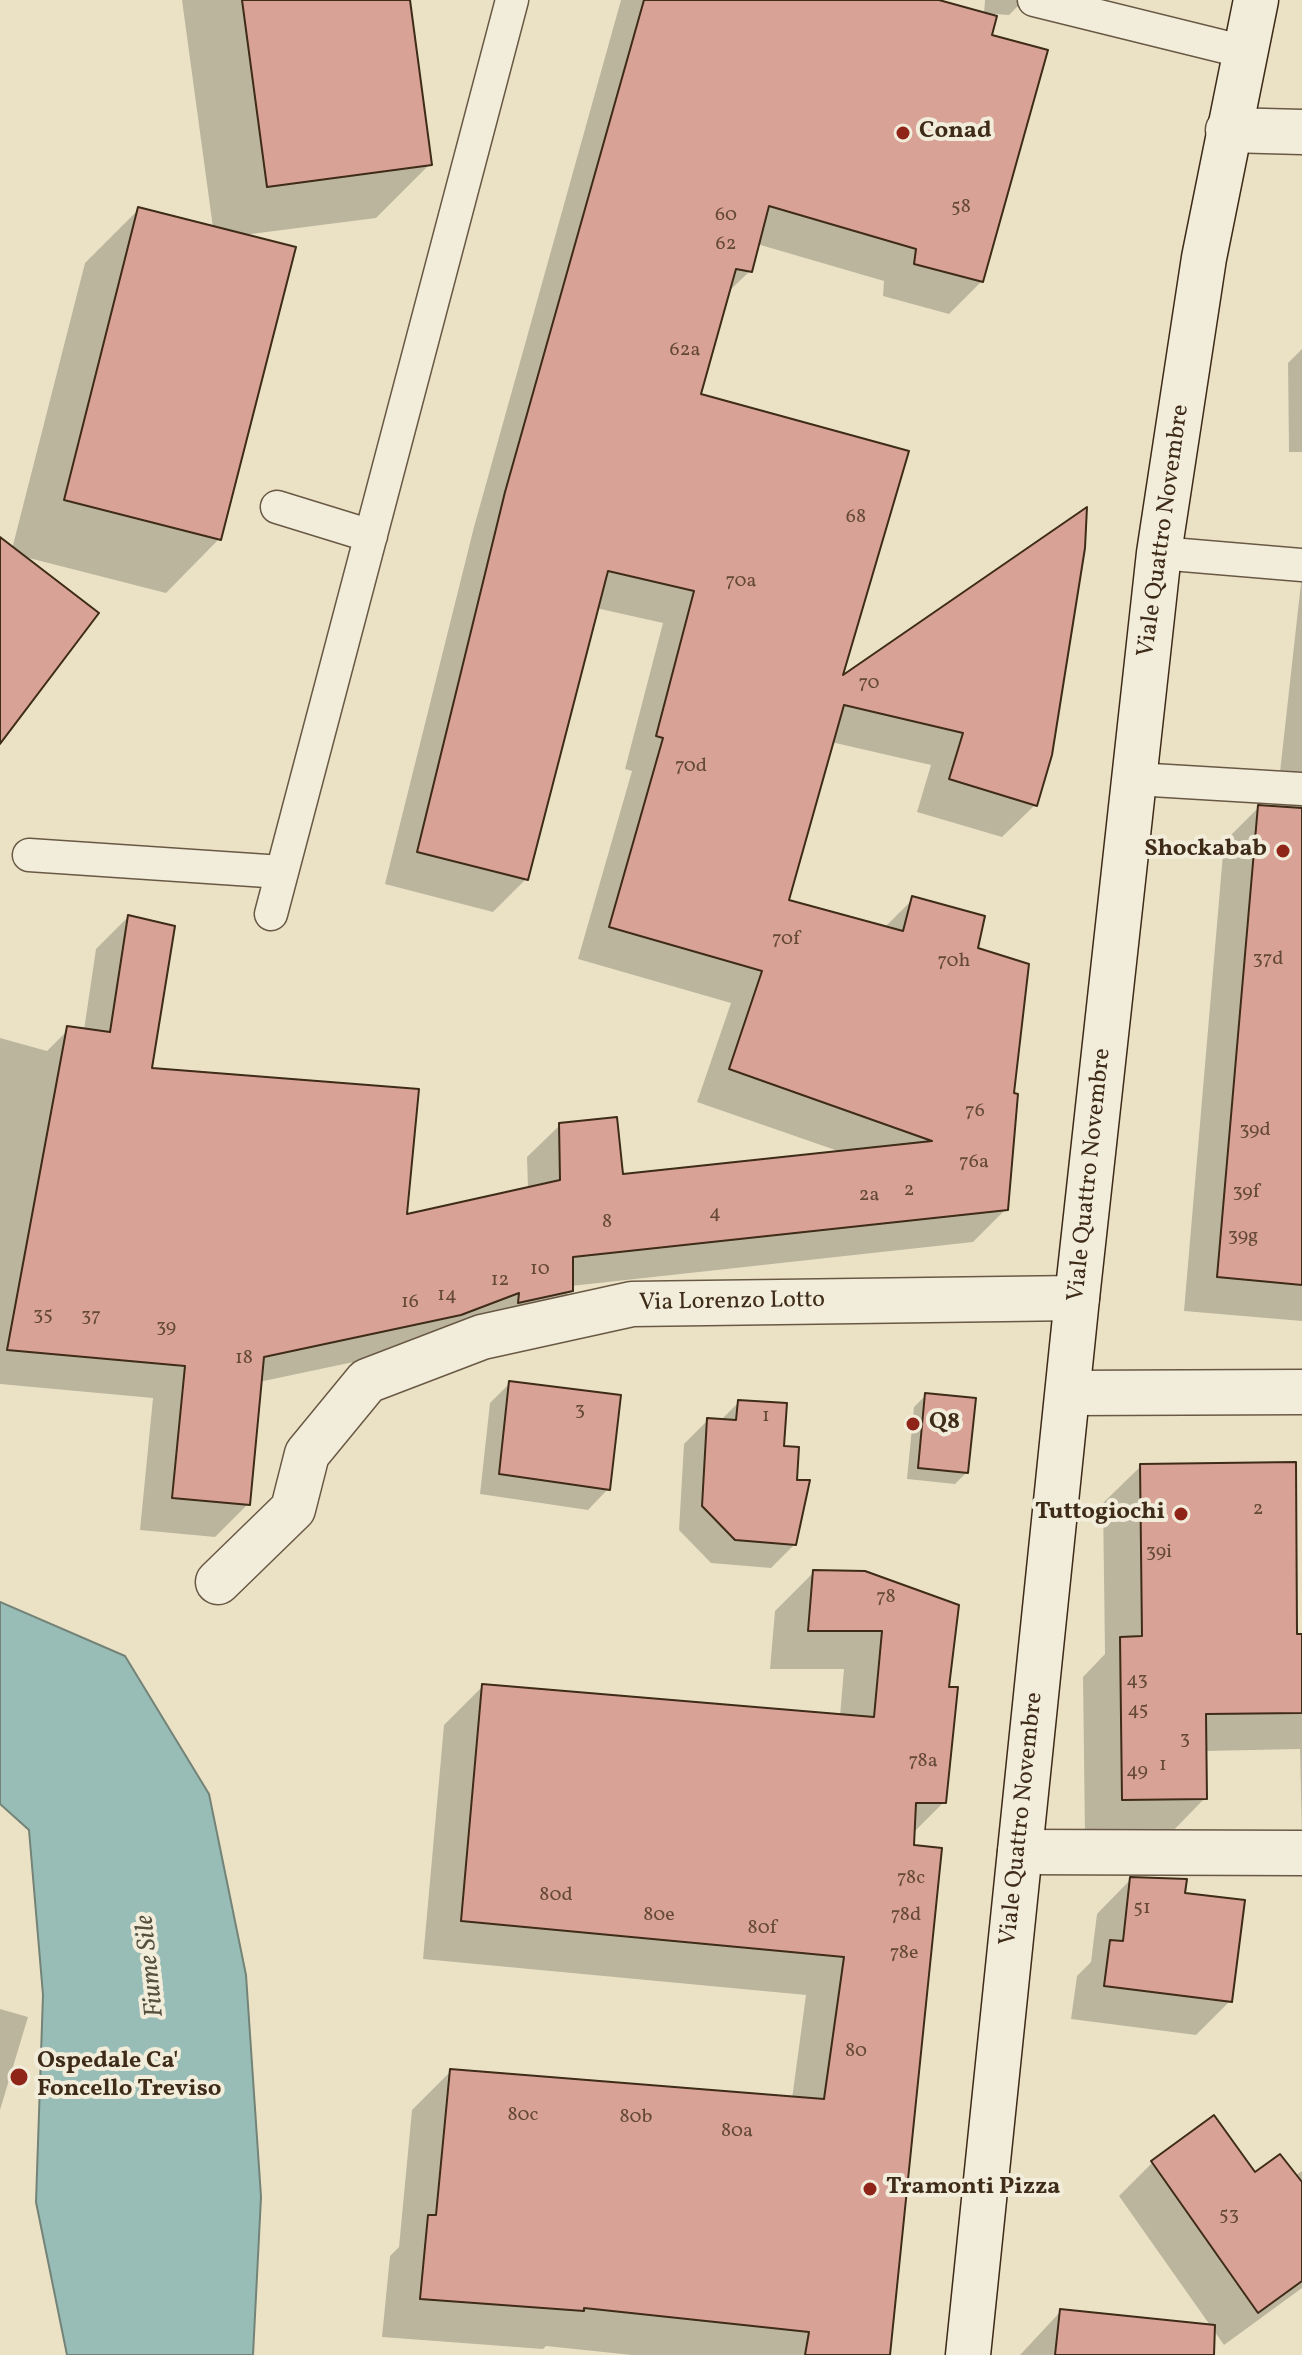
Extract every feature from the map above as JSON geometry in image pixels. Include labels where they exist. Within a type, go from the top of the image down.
[{"type":"main road","name":"Viale Quattro Novembre","points":[[968,2355],[1077,1298],[1159,553],[1204,258],[1256,0]]},
{"type":"main road","points":[[1228,130],[1302,132]]},
{"type":"main road","name":"Via Lorenzo Lotto","points":[[218,1582],[293,1509],[307,1454],[367,1381],[482,1337],[632,1304],[1077,1298]]},
{"type":"main road","points":[[1069,1393],[1302,1392]]},
{"type":"main road","points":[[1020,1852],[1302,1853]]},
{"type":"lane","points":[[271,914],[512,0]]},
{"type":"lane","points":[[1034,0],[1245,52]]},
{"type":"lane","points":[[277,507],[371,536]]},
{"type":"lane","points":[[1159,553],[1302,565]]},
{"type":"lane","points":[[1135,779],[1302,789]]},
{"type":"lane","points":[[29,855],[282,872]]},
{"type":"water","name":"Fiume Sile","points":[[0,1602],[125,1656],[209,1794],[246,1975],[261,2197],[253,2355],[67,2355],[36,2202],[43,1995],[29,1830],[0,1804]]},
{"type":"building","points":[[242,0],[410,0],[432,165],[267,187]]},
{"type":"building","points":[[644,0],[939,0],[997,16],[992,35],[1048,50],[983,282],[914,264],[916,249],[769,206],[752,272],[736,269],[701,394],[909,451],[843,675],[1087,507],[1085,548],[1052,755],[1037,806],[949,779],[963,733],[844,705],[789,900],[903,931],[912,896],[985,916],[978,948],[1029,964],[1014,1093],[1018,1094],[1008,1210],[573,1257],[573,1291],[518,1303],[519,1293],[461,1315],[264,1357],[250,1505],[172,1498],[185,1366],[7,1350],[67,1026],[110,1032],[128,915],[175,926],[152,1068],[419,1089],[407,1214],[560,1180],[559,1123],[617,1117],[623,1174],[932,1141],[729,1069],[762,971],[609,927],[663,738],[656,736],[694,591],[608,571],[528,880],[417,852],[505,492]]},
{"type":"building","points":[[138,207],[296,247],[221,540],[64,500]]},
{"type":"building","points":[[0,537],[99,613],[0,744]]},
{"type":"building","points":[[1258,805],[1302,808],[1302,1285],[1217,1277]]},
{"type":"building","points":[[509,1381],[621,1395],[610,1490],[499,1474]]},
{"type":"building","points":[[925,1393],[976,1398],[968,1473],[918,1468]]},
{"type":"building","points":[[738,1400],[787,1403],[784,1446],[799,1447],[797,1480],[810,1480],[796,1545],[735,1540],[702,1506],[707,1418],[736,1420]]},
{"type":"building","points":[[1296,1462],[1297,1634],[1302,1634],[1302,1713],[1206,1714],[1207,1799],[1122,1800],[1120,1637],[1142,1636],[1140,1464]]},
{"type":"building","points":[[813,1570],[865,1571],[959,1605],[949,1687],[958,1687],[946,1803],[916,1803],[914,1845],[942,1848],[890,2355],[805,2355],[809,2332],[584,2308],[584,2311],[420,2299],[428,2215],[436,2215],[450,2069],[824,2099],[844,1957],[461,1921],[482,1684],[874,1717],[882,1631],[808,1631]]},
{"type":"building","points":[[1130,1877],[1187,1879],[1185,1893],[1245,1900],[1232,2002],[1104,1986],[1110,1940],[1123,1941]]},
{"type":"building","points":[[1214,2115],[1255,2172],[1280,2154],[1302,2182],[1302,2281],[1258,2313],[1151,2161]]},
{"type":"building","points":[[1060,2309],[1215,2325],[1214,2355],[1055,2355]]},
{"type":"place","name":"Conad","points":[[903,133]]},
{"type":"place","name":"Shockabab","points":[[1283,851]]},
{"type":"place","name":"Q8","points":[[913,1424]]},
{"type":"place","name":"Tuttogiochi","points":[[1181,1514]]},
{"type":"place","name":"Ospedale Ca' Foncello Treviso","points":[[19,2077]]},
{"type":"place","name":"Tramonti Pizza","points":[[870,2189]]}]
